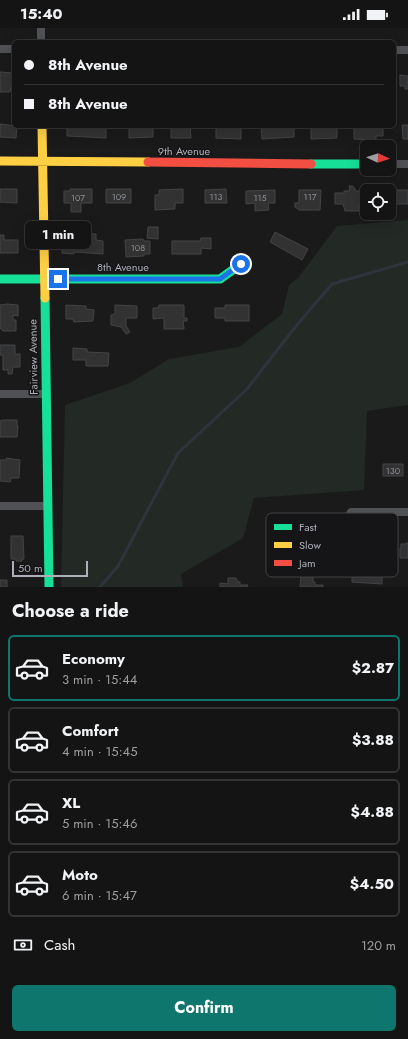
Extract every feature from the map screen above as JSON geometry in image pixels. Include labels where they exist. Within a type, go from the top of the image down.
[{"type":"street","points":[[41,28],[41,40]]},
{"type":"street","points":[[0,49],[12,49]]},
{"type":"street","points":[[396,50],[408,50]]},
{"type":"street","name":"Fairview Avenue","points":[[42,128],[48,587]]},
{"type":"street","name":"9th Avenue","points":[[0,161],[360,164]]},
{"type":"street","points":[[396,164],[408,164]]},
{"type":"street","name":"8th Avenue","points":[[0,279],[220,279],[241,264]]},
{"type":"street","points":[[0,394],[46,394]]},
{"type":"street","points":[[0,506],[48,506]]},
{"type":"street","points":[[350,513],[408,512]]},
{"type":"shaded area","points":[[408,220],[408,405],[367,411],[364,490],[254,498],[243,538],[181,574],[183,587],[61,587],[65,405],[130,383],[169,359],[239,347],[282,314],[289,285],[298,278],[337,226]]},
{"type":"building","points":[[0,72],[12,73],[12,86],[10,92],[0,92]]},
{"type":"building","points":[[400,75],[408,76],[408,89],[405,89],[405,86],[400,86]]},
{"type":"building","points":[[0,124],[12,125],[12,128],[17,128],[16,138],[0,137]]},
{"type":"building","points":[[402,125],[408,125],[408,139],[403,139]]},
{"type":"building","points":[[67,128],[106,128],[106,138],[67,136]]},
{"type":"building","points":[[129,128],[153,128],[153,137],[129,138]]},
{"type":"building","points":[[171,128],[190,128],[191,138],[171,138]]},
{"type":"building","points":[[216,128],[241,128],[241,139],[216,138]]},
{"type":"building","points":[[261,128],[294,128],[294,137],[262,139]]},
{"type":"building","points":[[311,128],[337,128],[337,138],[311,139]]},
{"type":"building","points":[[354,128],[383,128],[383,136],[376,136],[376,140],[354,139]]},
{"type":"building","points":[[349,186],[353,186],[356,191],[360,191],[359,211],[345,211],[343,204],[335,204],[335,193],[350,191]]},
{"type":"building","points":[[0,189],[17,189],[17,203],[0,202]]},
{"type":"building","points":[[70,189],[92,189],[92,203],[81,203],[81,212],[71,212],[71,203],[64,203],[64,191],[70,191]]},
{"type":"building","points":[[106,189],[131,189],[131,203],[106,203]]},
{"type":"building","points":[[183,189],[183,203],[175,203],[175,209],[155,210],[155,195],[159,195],[159,190]]},
{"type":"building","points":[[226,189],[227,203],[205,203],[205,190]]},
{"type":"building","points":[[275,190],[275,203],[268,203],[269,210],[255,211],[255,203],[246,204],[246,191]]},
{"type":"building","points":[[299,190],[321,190],[320,210],[299,210],[295,207],[295,203],[299,203]]},
{"type":"building","points":[[396,190],[408,190],[408,204],[396,204]]},
{"type":"building","points":[[148,227],[158,227],[158,239],[147,238]]},
{"type":"building","points":[[275,232],[308,249],[302,260],[270,242]]},
{"type":"building","points":[[88,233],[96,234],[96,240],[103,241],[103,254],[74,252],[74,254],[62,253],[62,242],[82,241],[82,235],[88,235]]},
{"type":"building","points":[[0,235],[4,235],[4,240],[18,240],[18,253],[0,253]]},
{"type":"building","points":[[201,238],[211,238],[211,249],[201,248],[201,254],[172,254],[172,241],[200,241]]},
{"type":"building","points":[[143,239],[144,241],[150,241],[150,254],[144,254],[144,256],[126,257],[125,240]]},
{"type":"building","points":[[0,305],[18,305],[18,316],[13,315],[13,320],[16,320],[16,331],[3,331],[0,328]]},
{"type":"building","points":[[66,305],[86,306],[86,309],[94,310],[93,321],[74,322],[73,319],[66,319]]},
{"type":"building","points":[[115,305],[137,306],[137,318],[126,318],[126,326],[130,332],[126,334],[121,327],[111,325],[111,315],[115,314]]},
{"type":"building","points":[[159,305],[184,305],[184,318],[187,318],[187,321],[183,321],[184,329],[164,329],[164,318],[153,319],[153,308],[158,308]]},
{"type":"building","points":[[225,305],[249,305],[249,321],[225,321],[225,318],[215,318],[215,308],[225,308]]},
{"type":"building","points":[[0,345],[15,345],[15,354],[20,354],[20,367],[13,367],[12,374],[8,374],[8,370],[3,370],[3,355],[0,355]]},
{"type":"building","points":[[73,348],[87,349],[87,352],[109,353],[108,366],[86,366],[86,360],[73,360]]},
{"type":"building","points":[[17,420],[17,437],[0,437],[0,421]]},
{"type":"building","points":[[6,458],[20,460],[19,478],[11,478],[10,482],[0,481],[0,460],[7,460]]},
{"type":"building","points":[[383,464],[403,464],[403,476],[383,476]]},
{"type":"building","points":[[11,536],[23,536],[24,559],[22,559],[22,561],[11,559]]},
{"type":"building","points":[[408,543],[408,558],[400,558],[401,544]]},
{"type":"building","points":[[301,577],[313,577],[313,582],[315,582],[315,585],[323,585],[323,587],[300,587]]},
{"type":"building","points":[[352,577],[382,577],[382,584],[352,582]]},
{"type":"building","points":[[228,578],[236,578],[238,582],[240,582],[240,585],[248,585],[247,587],[220,587],[220,583],[228,584]]},
{"type":"building","points":[[0,580],[7,580],[7,587],[0,587]]},
{"type":"waterway","points":[[100,587],[118,566],[178,453],[247,389],[296,326],[332,284],[408,262]]},
{"type":"traffic: fast","points":[[311,164],[360,164]]},
{"type":"traffic: fast","points":[[0,279],[220,279],[241,264]]},
{"type":"traffic: fast","points":[[45,298],[49,587]]},
{"type":"traffic: slow","points":[[42,128],[45,298]]},
{"type":"traffic: slow","points":[[0,161],[148,162]]},
{"type":"traffic: jam","points":[[148,162],[311,164]]},
{"type":"route","points":[[58,279],[220,279],[241,264]]}]
